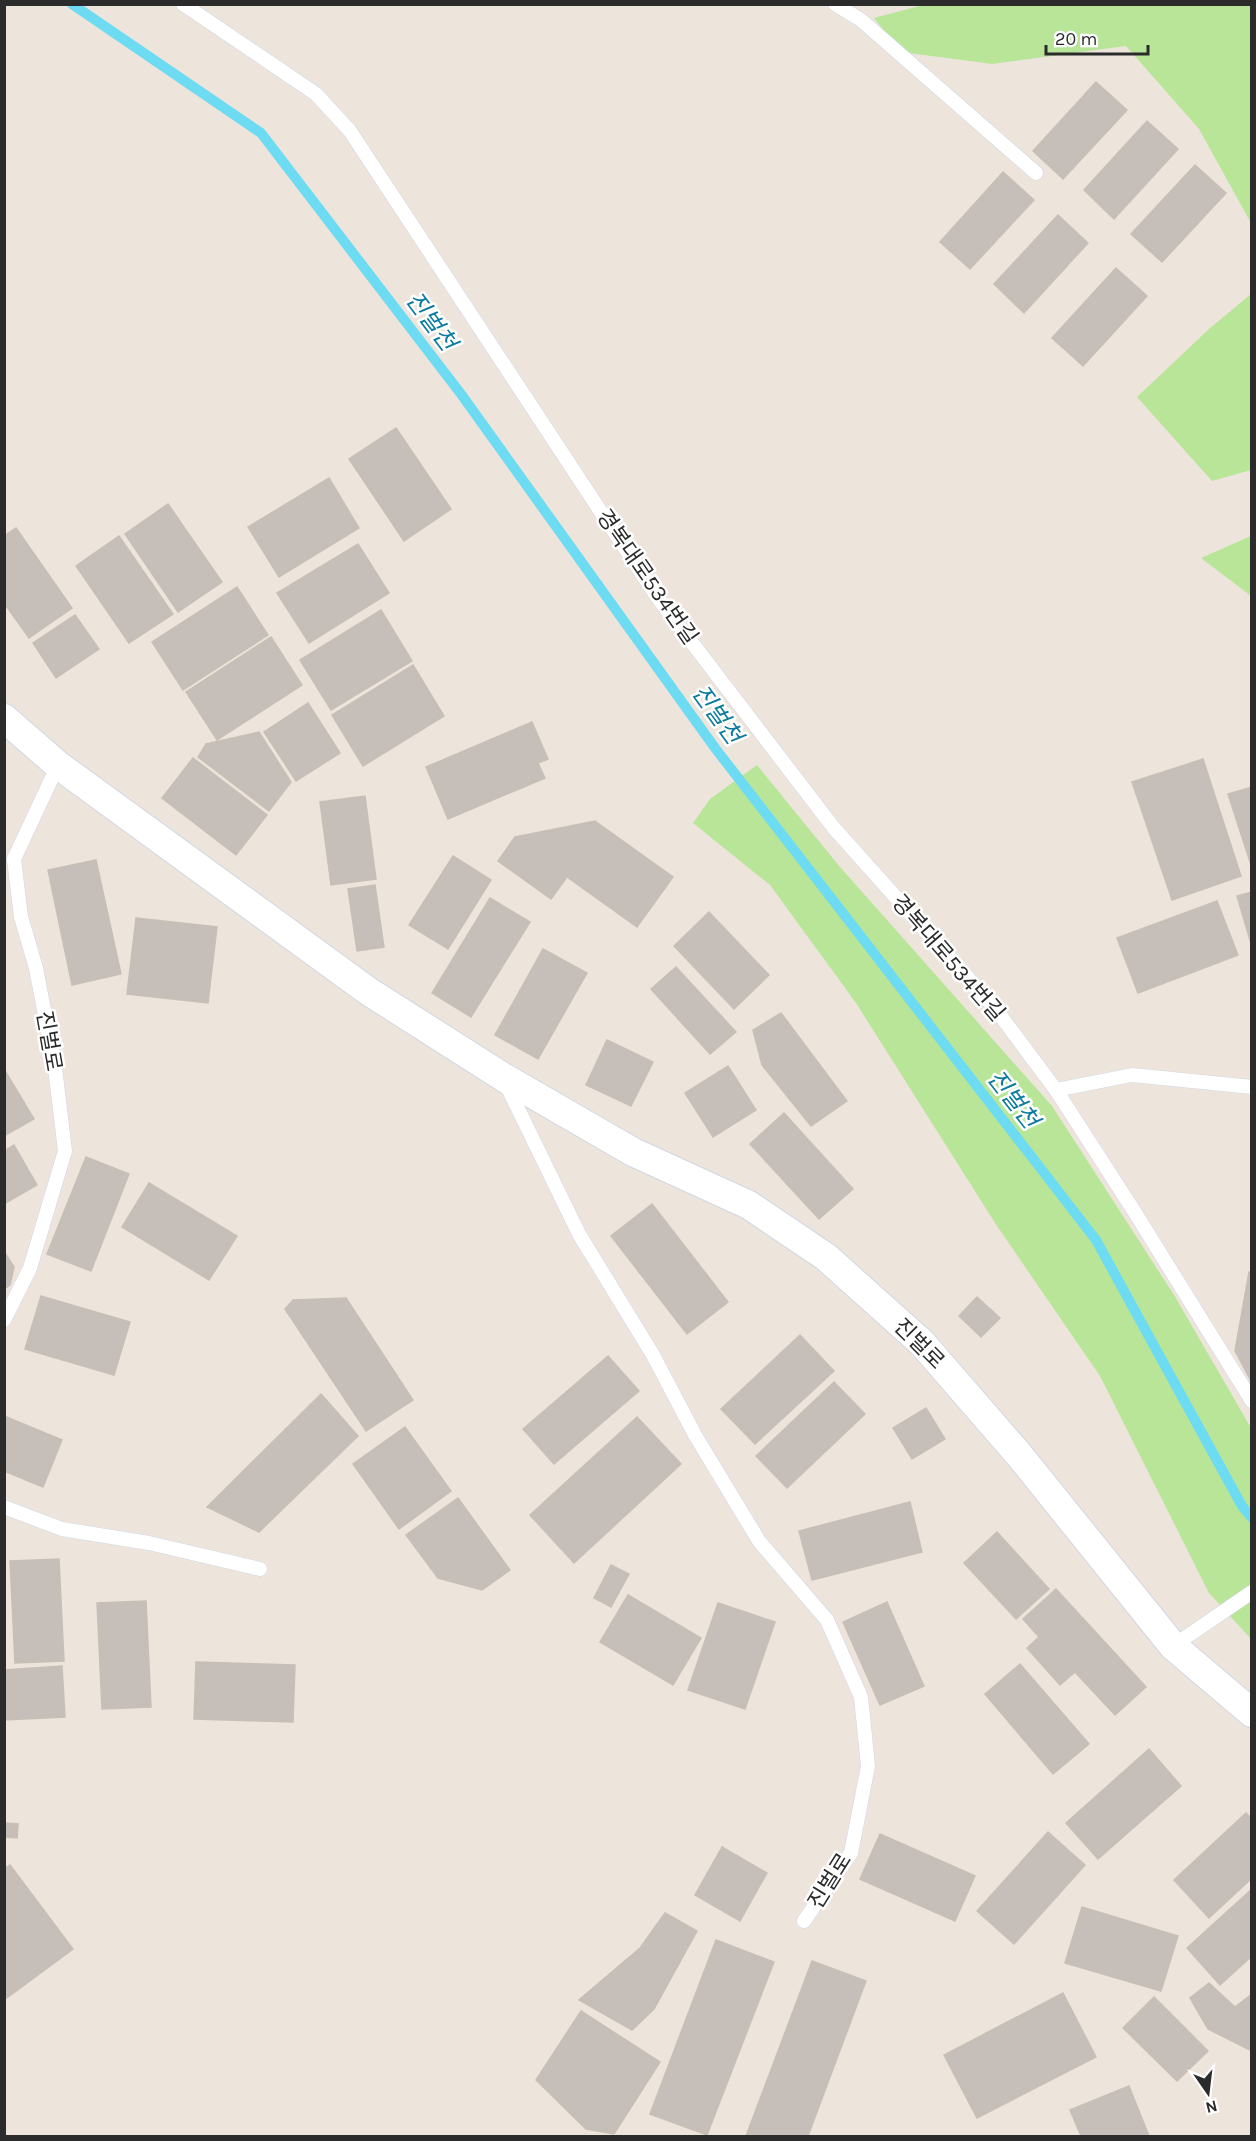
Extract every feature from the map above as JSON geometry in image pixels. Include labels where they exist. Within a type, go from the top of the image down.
[{"type":"street","name":"진벌로","points":[[4,718],[58,765],[368,991],[502,1077],[633,1152],[749,1205],[826,1257],[922,1343],[1020,1456],[1173,1646],[1251,1713]]},
{"type":"lane","name":"경복대로534번길","points":[[183,4],[316,94],[350,131],[657,597],[833,827],[994,1008],[1056,1090],[1134,1211],[1251,1401]]},
{"type":"lane","points":[[835,4],[861,20],[1036,173]]},
{"type":"lane","name":"진벌로","points":[[4,1320],[30,1268],[65,1151],[55,1068],[36,968],[21,917],[14,859],[58,765]]},
{"type":"lane","points":[[1056,1090],[1132,1076],[1251,1087]]},
{"type":"lane","name":"진벌로","points":[[502,1077],[579,1234],[654,1355],[695,1435],[759,1541],[827,1620],[861,1697],[868,1766],[851,1853],[804,1922]]},
{"type":"lane","points":[[4,1507],[62,1529],[149,1543],[260,1569]]},
{"type":"lane","points":[[1173,1646],[1251,1592]]},
{"type":"green space","points":[[927,4],[1251,5],[1251,223],[1199,129],[1126,46],[992,64],[901,52],[874,18]]},
{"type":"green space","points":[[1251,294],[1251,470],[1212,481],[1137,397],[1209,329]]},
{"type":"green space","points":[[1251,536],[1251,596],[1201,558]]},
{"type":"green space","points":[[757,765],[840,867],[1052,1106],[1174,1295],[1251,1428],[1251,1639],[1209,1593],[1100,1376],[997,1226],[856,1003],[770,885],[693,823],[710,799]]},
{"type":"building","points":[[1096,82],[1127,110],[1063,179],[1033,151]]},
{"type":"building","points":[[1147,121],[1178,149],[1114,219],[1084,190]]},
{"type":"building","points":[[1195,165],[1226,193],[1162,262],[1131,234]]},
{"type":"building","points":[[1003,172],[1034,200],[970,269],[940,242]]},
{"type":"building","points":[[1058,215],[1088,243],[1024,313],[994,284]]},
{"type":"building","points":[[1116,268],[1147,296],[1083,366],[1052,338]]},
{"type":"building","points":[[396,428],[451,509],[404,541],[349,459]]},
{"type":"building","points":[[329,478],[359,528],[279,577],[248,527]]},
{"type":"building","points":[[168,504],[222,582],[178,612],[125,534]]},
{"type":"building","points":[[16,528],[72,608],[29,638],[4,603],[4,536]]},
{"type":"building","points":[[119,536],[173,614],[129,643],[76,566]]},
{"type":"building","points":[[358,544],[389,593],[309,643],[277,593]]},
{"type":"building","points":[[237,587],[268,635],[183,690],[152,642]]},
{"type":"building","points":[[381,610],[412,661],[331,710],[300,660]]},
{"type":"building","points":[[75,615],[99,649],[56,678],[33,643]]},
{"type":"building","points":[[271,637],[302,685],[217,740],[186,692]]},
{"type":"building","points":[[413,665],[444,716],[363,766],[332,715]]},
{"type":"building","points":[[308,703],[340,753],[296,781],[264,732]]},
{"type":"building","points":[[532,722],[548,759],[538,763],[545,778],[448,819],[426,767]]},
{"type":"building","points":[[259,732],[291,782],[269,811],[198,757],[206,744]]},
{"type":"building","points":[[193,758],[267,815],[236,855],[162,798]]},
{"type":"building","points":[[1203,759],[1241,876],[1172,900],[1132,782]]},
{"type":"building","points":[[1252,787],[1252,861],[1250,862],[1228,794]]},
{"type":"building","points":[[365,796],[376,879],[331,885],[320,802]]},
{"type":"building","points":[[595,821],[673,877],[637,927],[567,877],[551,899],[498,861],[515,837]]},
{"type":"building","points":[[453,856],[491,880],[448,949],[409,925]]},
{"type":"building","points":[[96,860],[121,974],[72,985],[48,870]]},
{"type":"building","points":[[375,885],[384,947],[357,951],[348,889]]},
{"type":"building","points":[[1252,892],[1252,947],[1237,896]]},
{"type":"building","points":[[490,898],[530,922],[471,1017],[432,993]]},
{"type":"building","points":[[1217,901],[1238,955],[1138,993],[1117,938]]},
{"type":"building","points":[[709,912],[769,975],[734,1009],[674,946]]},
{"type":"building","points":[[136,918],[217,927],[208,1003],[127,994]]},
{"type":"building","points":[[543,949],[587,973],[538,1059],[495,1035]]},
{"type":"building","points":[[676,967],[736,1032],[710,1054],[651,989]]},
{"type":"building","points":[[781,1013],[847,1101],[811,1126],[762,1065],[753,1030]]},
{"type":"building","points":[[607,1040],[653,1062],[631,1106],[586,1085]]},
{"type":"building","points":[[728,1066],[756,1110],[713,1137],[685,1093]]},
{"type":"building","points":[[4,1069],[34,1119],[4,1136]]},
{"type":"building","points":[[784,1113],[853,1189],[819,1219],[750,1144]]},
{"type":"building","points":[[14,1145],[37,1185],[4,1204],[4,1151]]},
{"type":"building","points":[[86,1157],[129,1174],[91,1271],[47,1254]]},
{"type":"building","points":[[149,1183],[237,1236],[209,1280],[122,1227]]},
{"type":"building","points":[[652,1204],[728,1302],[687,1334],[611,1236]]},
{"type":"building","points":[[5,1253],[14,1267],[10,1285],[4,1289]]},
{"type":"building","points":[[1249,1272],[1252,1272],[1252,1383],[1235,1351]]},
{"type":"building","points":[[41,1296],[130,1322],[114,1375],[25,1349]]},
{"type":"building","points":[[977,1297],[1000,1318],[981,1337],[959,1316]]},
{"type":"building","points":[[346,1298],[413,1400],[366,1431],[285,1309],[293,1300]]},
{"type":"building","points":[[800,1335],[834,1371],[755,1444],[721,1409]]},
{"type":"building","points":[[608,1356],[639,1391],[554,1464],[523,1429]]},
{"type":"building","points":[[834,1382],[865,1414],[787,1488],[756,1456]]},
{"type":"building","points":[[321,1394],[358,1436],[259,1532],[207,1507]]},
{"type":"building","points":[[926,1408],[945,1439],[912,1459],[893,1428]]},
{"type":"building","points":[[4,1416],[62,1440],[43,1487],[4,1471]]},
{"type":"building","points":[[637,1417],[681,1464],[574,1563],[530,1515]]},
{"type":"building","points":[[405,1427],[451,1491],[399,1529],[353,1464]]},
{"type":"building","points":[[458,1498],[510,1570],[482,1590],[438,1578],[406,1535]]},
{"type":"building","points":[[910,1502],[922,1552],[812,1580],[799,1531]]},
{"type":"building","points":[[997,1532],[1049,1589],[1016,1619],[964,1563]]},
{"type":"building","points":[[59,1559],[64,1661],[15,1663],[10,1561]]},
{"type":"building","points":[[611,1565],[629,1574],[611,1607],[594,1598]]},
{"type":"building","points":[[1056,1589],[1146,1687],[1115,1715],[1075,1672],[1060,1685],[1027,1648],[1039,1637],[1023,1619]]},
{"type":"building","points":[[628,1595],[701,1638],[673,1685],[600,1642]]},
{"type":"building","points":[[146,1601],[151,1707],[102,1709],[97,1603]]},
{"type":"building","points":[[887,1602],[924,1686],[880,1705],[843,1622]]},
{"type":"building","points":[[718,1603],[775,1622],[745,1709],[688,1690]]},
{"type":"building","points":[[196,1662],[295,1665],[293,1722],[194,1719]]},
{"type":"building","points":[[1020,1664],[1089,1744],[1053,1774],[985,1694]]},
{"type":"building","points":[[62,1666],[65,1717],[4,1720],[4,1670]]},
{"type":"building","points":[[1149,1749],[1181,1786],[1098,1859],[1066,1823]]},
{"type":"building","points":[[1246,1813],[1252,1819],[1252,1878],[1209,1918],[1174,1880]]},
{"type":"building","points":[[4,1823],[18,1824],[17,1838],[4,1837]]},
{"type":"building","points":[[1048,1832],[1085,1865],[1014,1944],[977,1911]]},
{"type":"building","points":[[880,1834],[975,1876],[955,1921],[860,1879]]},
{"type":"building","points":[[722,1847],[767,1873],[740,1921],[695,1895]]},
{"type":"building","points":[[10,1865],[73,1949],[4,2000],[4,1869]]},
{"type":"building","points":[[1252,1889],[1252,1956],[1220,1985],[1187,1948]]},
{"type":"building","points":[[1082,1907],[1178,1936],[1161,1991],[1065,1963]]},
{"type":"building","points":[[665,1913],[697,1931],[654,2009],[632,2030],[579,2000],[640,1948]]},
{"type":"building","points":[[716,1940],[774,1962],[707,2135],[650,2114]]},
{"type":"building","points":[[812,1961],[866,1981],[808,2136],[746,2136]]},
{"type":"building","points":[[1209,1983],[1235,2007],[1252,1994],[1252,2051],[1208,2029],[1190,1998]]},
{"type":"building","points":[[1063,1993],[1096,2057],[977,2118],[944,2055]]},
{"type":"building","points":[[1154,1997],[1208,2051],[1177,2081],[1123,2028]]},
{"type":"building","points":[[581,2011],[660,2062],[614,2134],[586,2129],[536,2080]]},
{"type":"building","points":[[1129,2086],[1149,2136],[1081,2136],[1070,2110]]},
{"type":"waterway","name":"진벌천","points":[[72,4],[261,133],[461,394],[715,748],[1096,1240],[1242,1506],[1252,1518]]}]
